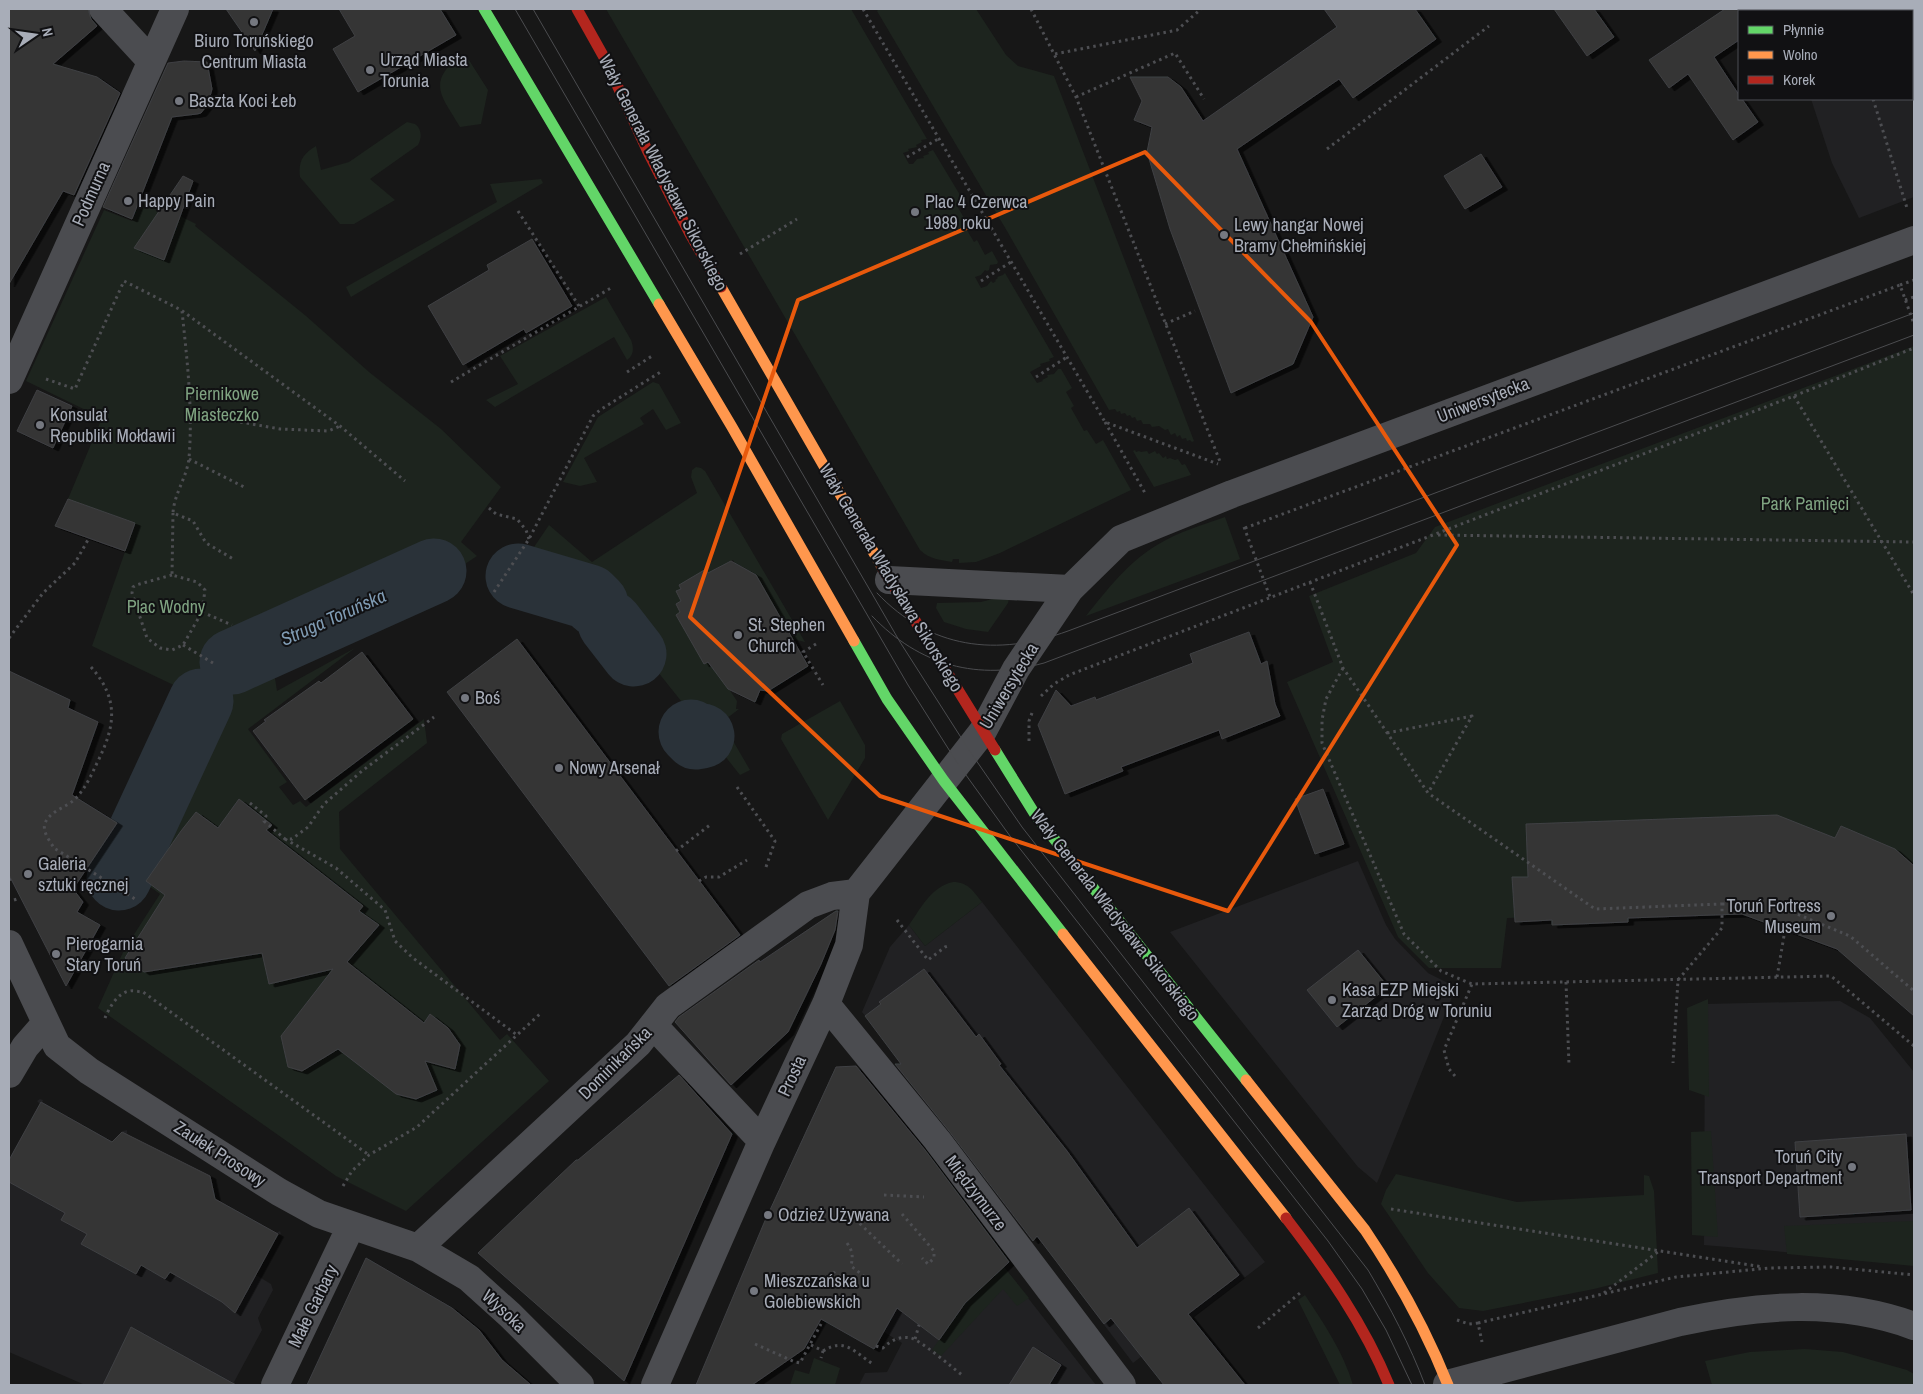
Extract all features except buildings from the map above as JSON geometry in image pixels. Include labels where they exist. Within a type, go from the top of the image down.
[{"type":"street","points":[[103,9],[150,61]]},
{"type":"street","name":"Podmurna","points":[[9,380],[150,61],[175,9]]},
{"type":"street","points":[[484,9],[732,427],[886,699],[944,781],[1317,1258],[1353,1314],[1384,1370],[1389,1385]]},
{"type":"street","name":"Wały Generała Władysława Sikorskiego","points":[[577,9],[605,59],[648,152],[690,234],[889,580],[1036,816],[1389,1264],[1418,1316],[1447,1384],[1680,1322],[1763,1307],[1807,1306],[1855,1310],[1914,1326]]},
{"type":"street","name":"Uniwersytecka","points":[[944,781],[983,731],[1016,669],[1070,589],[1121,539],[1259,484],[1914,240]]},
{"type":"street","points":[[889,580],[1070,589]]},
{"type":"street","points":[[856,894],[944,781]]},
{"type":"street","name":"Prosta","points":[[655,1385],[762,1141],[826,1004],[849,945],[856,894]]},
{"type":"street","name":"Dominikańska","points":[[418,1248],[638,1044],[668,1006],[808,905],[832,896],[856,894]]},
{"type":"street","name":"Zaułek Prosowy","points":[[9,944],[57,1046],[89,1071],[279,1192],[319,1214],[418,1248]]},
{"type":"street","name":"Międzymurze","points":[[826,1004],[937,1140],[1122,1385]]},
{"type":"street","points":[[9,1074],[25,1047],[45,1024]]},
{"type":"street","points":[[653,1025],[762,1141]]},
{"type":"street","name":"Małe Garbary","points":[[275,1385],[352,1226]]},
{"type":"street","name":"Wysoka","points":[[418,1248],[468,1278],[510,1315],[580,1385]]},
{"type":"path","points":[[863,9],[1105,422],[1143,492]]},
{"type":"path","points":[[1031,9],[1076,97],[1221,465]]},
{"type":"path","points":[[1054,54],[1177,30],[1201,9]]},
{"type":"path","points":[[1327,149],[1489,26]]},
{"type":"path","points":[[1076,97],[1175,53],[1204,99]]},
{"type":"path","points":[[1873,100],[1907,208]]},
{"type":"path","points":[[907,157],[938,139]]},
{"type":"path","points":[[518,212],[579,306]]},
{"type":"path","points":[[740,254],[797,220]]},
{"type":"path","points":[[981,281],[1011,262]]},
{"type":"path","points":[[1245,528],[1914,280]]},
{"type":"path","points":[[39,376],[75,389],[124,281],[182,310],[340,426],[405,481]]},
{"type":"path","points":[[1900,285],[1914,324]]},
{"type":"path","points":[[450,382],[614,287]]},
{"type":"path","points":[[1905,300],[1914,297]]},
{"type":"path","points":[[172,574],[174,504],[189,459],[190,386],[182,310]]},
{"type":"path","points":[[1165,324],[1195,311]]},
{"type":"path","points":[[1038,700],[1054,684],[1069,675],[1185,632],[1270,597],[1435,535],[1914,348]]},
{"type":"path","points":[[627,372],[654,355]]},
{"type":"path","points":[[1036,377],[1067,357]]},
{"type":"path","points":[[494,592],[529,539],[593,416],[662,371]]},
{"type":"path","points":[[1794,396],[1914,595]]},
{"type":"path","points":[[189,413],[280,429],[328,431],[340,426]]},
{"type":"path","points":[[1105,422],[1221,465],[1230,462]]},
{"type":"path","points":[[189,459],[246,488]]},
{"type":"path","points":[[489,508],[496,514],[518,519],[526,530],[529,539]]},
{"type":"path","points":[[173,513],[193,520],[206,543],[235,560]]},
{"type":"path","points":[[1242,520],[1270,597]]},
{"type":"path","points":[[1435,535],[1914,542]]},
{"type":"path","points":[[9,638],[43,593],[75,562],[90,538]]},
{"type":"path","points":[[172,574],[197,582],[205,590],[202,612],[183,645],[172,650],[160,648],[147,638],[132,594],[133,587],[136,585],[172,574]]},
{"type":"path","points":[[1310,582],[1343,668],[1428,793],[1595,909],[1773,904],[1850,936],[1914,991]]},
{"type":"path","points":[[202,612],[232,625]]},
{"type":"path","points":[[816,644],[803,652],[823,685]]},
{"type":"path","points":[[183,645],[213,663]]},
{"type":"path","points":[[91,667],[101,678],[109,698],[112,722],[108,742],[87,785],[74,799],[56,811],[45,823],[44,829],[54,848],[135,899]]},
{"type":"path","points":[[1343,668],[1326,699],[1322,720],[1322,743],[1404,934],[1441,972],[1472,984],[1831,976],[1914,1046]]},
{"type":"path","points":[[1030,748],[1029,721],[1034,706]]},
{"type":"path","points":[[1387,733],[1472,716],[1428,793]]},
{"type":"path","points":[[285,839],[292,839],[308,827],[324,804],[362,771],[434,717]]},
{"type":"path","points":[[737,787],[775,841],[766,867]]},
{"type":"path","points":[[250,803],[266,816],[264,822],[285,839],[336,868],[385,910],[395,941],[413,958],[517,1035]]},
{"type":"path","points":[[676,851],[710,825]]},
{"type":"path","points":[[699,881],[706,878],[719,877],[747,860]]},
{"type":"path","points":[[14,900],[20,898]]},
{"type":"path","points":[[1673,1063],[1678,980],[1722,928],[1722,904]]},
{"type":"path","points":[[897,920],[928,960],[948,946]]},
{"type":"path","points":[[1777,977],[1785,930]]},
{"type":"path","points":[[1566,982],[1569,1065]]},
{"type":"path","points":[[1455,1076],[1449,1069],[1444,1050],[1472,984]]},
{"type":"path","points":[[105,1018],[117,999],[125,993],[131,990],[143,992],[368,1155]]},
{"type":"path","points":[[343,1186],[352,1171],[368,1155],[417,1127],[542,1012]]},
{"type":"path","points":[[884,1195],[924,1198]]},
{"type":"path","points":[[1388,1209],[1770,1268]]},
{"type":"path","points":[[902,1214],[934,1251],[934,1258],[928,1264],[922,1258]]},
{"type":"path","points":[[855,1219],[902,1264]]},
{"type":"path","points":[[846,1243],[852,1250],[851,1266],[866,1277]]},
{"type":"path","points":[[1603,1294],[1659,1251]]},
{"type":"path","points":[[829,1284],[835,1273],[858,1289]]},
{"type":"path","points":[[1258,1328],[1301,1292]]},
{"type":"path","points":[[1452,1318],[1469,1324],[1478,1322],[1484,1350]]},
{"type":"path","points":[[755,1344],[800,1363],[821,1324]]},
{"type":"path","points":[[914,1339],[919,1325]]},
{"type":"path","points":[[876,1346],[883,1348],[890,1340],[898,1338],[914,1339],[962,1375]]},
{"type":"path","points":[[822,1351],[837,1344],[844,1345],[873,1364]]},
{"type":"path","points":[[811,1345],[822,1351]]},
{"type":"path","points":[[821,1358],[822,1351]]},
{"type":"highlighted area","points":[[1145,152],[1311,322],[1457,545],[1228,911],[880,796],[690,617],[798,300]]},
{"type":"shaded area","points":[[1914,9],[1914,197],[1859,218],[1832,163],[1811,100],[1913,100],[1913,10],[1782,10]]},
{"type":"shaded area","points":[[1358,861],[1386,925],[1395,939],[1428,973],[1456,987],[1377,1183],[1358,1167],[1170,932]]},
{"type":"shaded area","points":[[982,902],[1265,1262],[1133,1363],[1011,1202],[862,1012],[890,947],[909,925],[925,946]]},
{"type":"shaded area","points":[[1840,1001],[1870,1018],[1914,1072],[1914,1249],[1820,1255],[1704,1245],[1705,1004]]},
{"type":"shaded area","points":[[43,1100],[42,1103],[119,1146],[123,1131],[127,1130],[127,1134],[157,1151],[200,1191],[276,1233],[280,1231],[281,1234],[277,1236],[256,1275],[271,1284],[273,1290],[258,1318],[262,1330],[234,1382],[236,1385],[85,1385],[9,1352],[9,1160],[40,1104],[37,1101]]},
{"type":"shaded area","points":[[1004,1267],[1096,1385],[859,1385],[865,1373],[887,1372],[902,1343],[884,1332],[897,1308],[939,1340],[965,1302]]},
{"type":"green space","name":"Plac 4 Czerwca 1989 roku","points":[[606,9],[851,9],[927,139],[921,140],[922,142],[916,145],[917,147],[908,149],[909,151],[903,153],[909,164],[913,164],[917,159],[924,158],[923,156],[933,150],[963,200],[956,204],[964,218],[961,220],[974,242],[977,240],[985,255],[992,251],[998,262],[997,264],[990,265],[989,270],[985,270],[981,275],[975,277],[981,288],[987,286],[991,281],[993,283],[997,277],[1005,273],[1054,357],[1030,372],[1037,383],[1048,377],[1047,375],[1054,374],[1058,369],[1061,369],[1072,388],[1066,392],[1074,406],[1071,408],[1084,431],[1087,430],[1096,444],[1103,440],[1131,490],[1000,553],[976,562],[959,563],[959,559],[953,559],[952,562],[939,560],[920,550]]},
{"type":"green space","points":[[879,9],[976,9],[1006,55],[1018,66],[1054,76],[1194,441],[1187,441],[1186,438],[1182,439],[1180,435],[1177,437],[1175,433],[1171,435],[1168,429],[1165,430],[1159,426],[1152,427],[1150,424],[1143,424],[1141,420],[1137,421],[1135,417],[1127,416],[1125,413],[1121,414],[1120,411],[1117,412],[1115,409],[1109,410],[1007,231],[877,11]]},
{"type":"green space","points":[[460,55],[467,57],[488,90],[481,124],[460,127],[443,98],[440,82],[443,74]]},
{"type":"green space","points":[[407,122],[415,124],[419,128],[421,137],[418,145],[370,179],[395,200],[354,224],[340,224],[300,177],[302,158],[316,146],[321,170],[349,162]]},
{"type":"green space","points":[[541,179],[543,183],[351,297],[346,287],[497,202],[490,184]]},
{"type":"green space","points":[[142,197],[196,224],[195,226],[306,316],[369,372],[441,429],[501,487],[461,542],[477,556],[273,666],[277,691],[355,648],[248,729],[287,782],[279,787],[293,805],[300,801],[306,807],[424,719],[427,743],[339,812],[340,849],[500,1040],[507,1034],[549,1081],[406,1211],[336,1176],[98,1008],[124,950],[160,894],[131,873],[209,702],[92,646],[135,523],[68,499],[102,418],[26,381],[104,210],[132,221]]},
{"type":"green space","points":[[606,297],[633,346],[631,356],[627,360],[614,337],[495,407],[486,400],[518,384],[500,356]]},
{"type":"green space","name":"Park Pamięci","points":[[1914,346],[1914,1007],[1844,945],[1742,908],[1507,918],[1501,968],[1429,968],[1398,937],[1287,682],[1333,662],[1309,596],[1416,553],[1435,527]]},
{"type":"green space","points":[[653,382],[659,384],[681,423],[666,430],[653,409],[640,418],[644,424],[584,458],[597,482],[580,486],[563,482],[598,417]]},
{"type":"green space","points":[[1135,450],[1136,452],[1147,451],[1149,454],[1155,451],[1163,458],[1166,456],[1167,459],[1178,459],[1182,465],[1185,464],[1191,475],[1154,487],[1133,451]]},
{"type":"green space","points":[[696,467],[705,471],[805,642],[793,639],[788,642],[776,624],[782,620],[779,616],[773,619],[749,579],[749,571],[747,570],[743,577],[733,560],[709,573],[705,569],[701,572],[704,576],[685,587],[682,583],[679,585],[681,589],[677,591],[710,661],[737,701],[736,709],[739,709],[722,722],[750,770],[740,775],[595,593],[517,572],[549,525],[592,562],[697,493],[691,477],[692,470]]},
{"type":"green space","points":[[1225,517],[1240,559],[1086,616],[1118,578],[1146,552],[1173,536]]},
{"type":"green space","points":[[1004,596],[1009,599],[1008,603],[988,632],[966,629],[944,622],[936,608],[937,603],[981,602]]},
{"type":"green space","points":[[840,701],[865,745],[865,758],[828,820],[781,739],[782,734]]},
{"type":"green space","points":[[953,882],[966,885],[982,902],[925,946],[909,925],[922,905],[933,893]]},
{"type":"green space","points":[[1708,999],[1709,1097],[1689,1090],[1687,1008]]},
{"type":"green space","points":[[1711,1131],[1718,1237],[1692,1235],[1691,1132]]},
{"type":"green space","points":[[1396,1174],[1517,1202],[1644,1195],[1644,1175],[1649,1176],[1654,1191],[1658,1273],[1594,1289],[1483,1311],[1459,1308],[1428,1273],[1381,1204],[1386,1190]]},
{"type":"green space","points":[[1914,1221],[1914,1266],[1787,1254],[1784,1226]]},
{"type":"green space","points":[[1004,1267],[1029,1298],[1017,1306],[1003,1289],[941,1356],[932,1350],[965,1302]]},
{"type":"green space","points":[[1305,1295],[1338,1349],[1353,1385],[1340,1385],[1298,1300]]},
{"type":"green space","points":[[1805,1349],[1843,1352],[1907,1370],[1914,1374],[1914,1385],[1712,1385],[1705,1361],[1750,1352]]},
{"type":"green space","points":[[814,1358],[840,1368],[835,1385],[790,1385],[795,1370],[809,1374]]},
{"type":"waterway","name":"Struga Toruńska","points":[[232,662],[434,571]]},
{"type":"waterway","name":"Struga Toruńska","points":[[518,576],[589,597],[596,604]]},
{"type":"waterway","name":"Struga Toruńska","points":[[610,623],[634,654]]},
{"type":"waterway","name":"Struga Toruńska","points":[[119,878],[201,701]]},
{"type":"waterway","name":"Struga Toruńska","points":[[691,732],[696,737],[702,736]]},
{"type":"tram line","points":[[515,9],[908,685],[958,764],[1010,836],[1328,1241],[1362,1289],[1386,1330],[1412,1385]]},
{"type":"tram line","points":[[533,9],[900,642],[969,750],[1022,827],[1368,1270],[1399,1326],[1425,1385]]},
{"type":"tram line","points":[[877,593],[898,612],[919,626],[942,636],[966,643],[990,645],[1016,644],[1042,639],[1068,631],[1914,313]]},
{"type":"tram line","points":[[872,616],[890,633],[910,647],[930,658],[951,665],[973,669],[996,670],[1044,663],[1914,335]]},
{"type":"traffic: fast","points":[[484,9],[659,304]]},
{"type":"traffic: fast","points":[[854,641],[887,699],[944,781],[1063,934]]},
{"type":"traffic: fast","points":[[995,750],[1036,816],[1246,1080]]},
{"type":"traffic: slow","points":[[721,287],[882,567]]},
{"type":"traffic: slow","points":[[659,304],[732,427],[854,641]]},
{"type":"traffic: slow","points":[[1063,934],[1286,1218]]},
{"type":"traffic: slow","points":[[1246,1080],[1365,1230],[1411,1305],[1448,1385]]},
{"type":"traffic: jam","points":[[577,9],[605,59],[648,152],[690,234],[721,287]]},
{"type":"traffic: jam","points":[[882,567],[995,750]]},
{"type":"traffic: jam","points":[[1286,1218],[1315,1257],[1356,1319],[1389,1385]]},
{"type":"place","name":"Biuro Toruńskiego Centrum Miasta","points":[[254,22]]},
{"type":"place","name":"Urząd Miasta Torunia","points":[[370,70]]},
{"type":"place","name":"Baszta Koci Łeb","points":[[179,101]]},
{"type":"place","name":"Happy Pain","points":[[128,201]]},
{"type":"place","name":"Plac 4 Czerwca 1989 roku","points":[[915,212]]},
{"type":"place","name":"Lewy hangar Nowej Bramy Chełmińskiej","points":[[1224,235]]},
{"type":"place","name":"Konsulat Republiki Mołdawii","points":[[40,425]]},
{"type":"place","name":"St. Stephen Church","points":[[738,635]]},
{"type":"place","name":"Boś","points":[[465,698]]},
{"type":"place","name":"Nowy Arsenał","points":[[559,768]]},
{"type":"place","name":"Galeria sztuki ręcznej","points":[[28,874]]},
{"type":"place","name":"Toruń Fortress Museum","points":[[1831,916]]},
{"type":"place","name":"Pierogarnia Stary Toruń","points":[[56,954]]},
{"type":"place","name":"Kasa EZP Miejski Zarząd Dróg w Toruniu","points":[[1332,1000]]},
{"type":"place","name":"Toruń City Transport Department","points":[[1852,1167]]},
{"type":"place","name":"Odzież Używana","points":[[768,1215]]},
{"type":"place","name":"Mieszczańska u Golebiewskich","points":[[754,1291]]},
{"type":"park label","name":"Piernikowe Miasteczko","points":[[222,404]]},
{"type":"park label","name":"Plac Wodny","points":[[166,607]]}]
